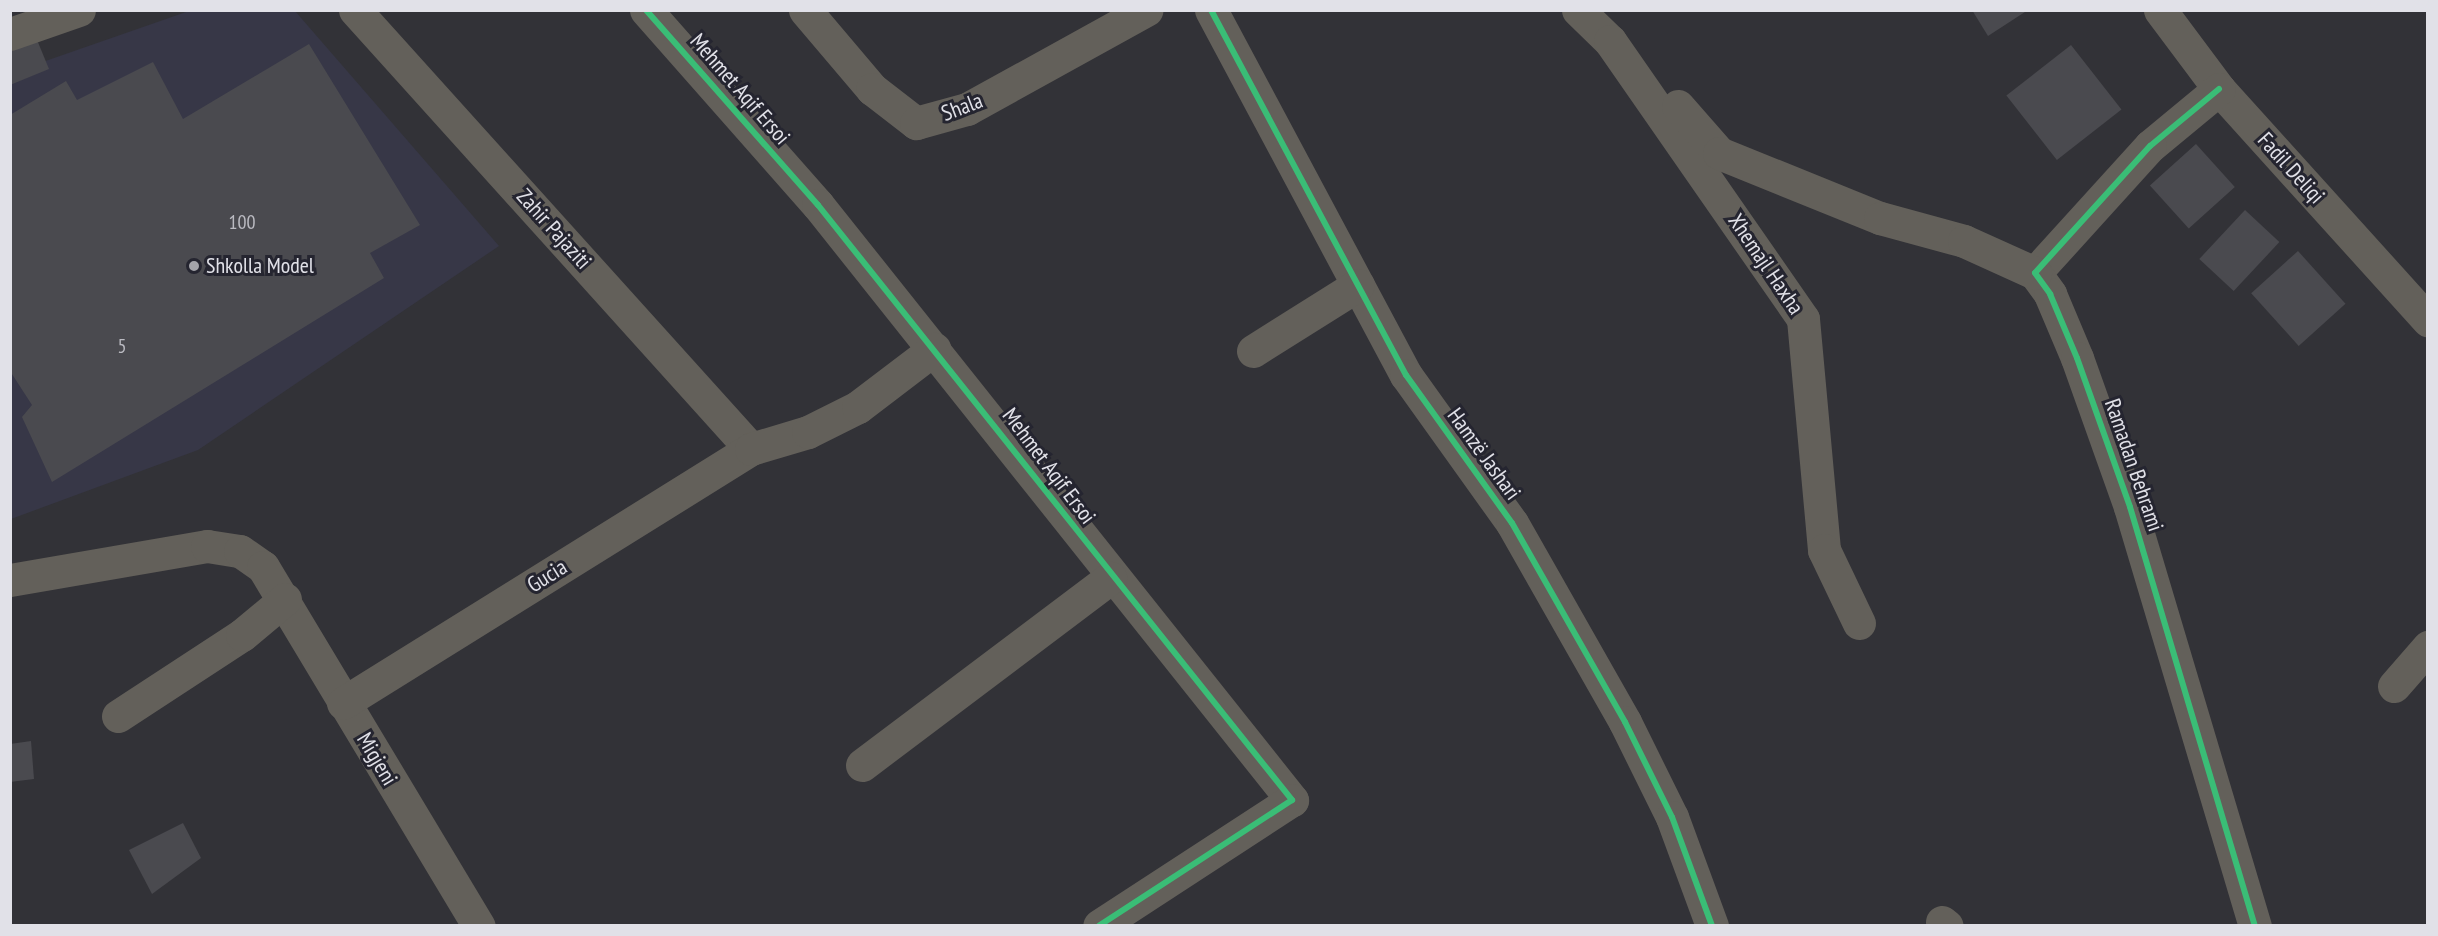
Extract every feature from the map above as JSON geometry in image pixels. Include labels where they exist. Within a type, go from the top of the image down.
[{"type":"street","points":[[10,34],[79,10]]},
{"type":"street","name":"Zahir Pajaziti","points":[[355,10],[751,449]]},
{"type":"street","name":"Mehmet Aqif Ersoi","points":[[646,10],[818,206],[934,349],[1110,579],[1292,800],[1099,926]]},
{"type":"street","name":"Shala","points":[[805,10],[872,89],[916,123],[967,109],[1146,10]]},
{"type":"street","name":"Hamzë Jashari","points":[[1211,10],[1406,375],[1512,523],[1625,722],[1672,817],[1708,924]]},
{"type":"street","name":"Xhemajl Haxha","points":[[1578,10],[1661,86],[1719,153],[2036,273]]},
{"type":"street","name":"Fadil Deliqi","points":[[2160,10],[2219,89],[2427,320]]},
{"type":"street","name":"Xhemajl Haxha","points":[[1610,41],[1803,320],[1824,550],[1859,623]]},
{"type":"street","points":[[2036,273],[2150,146],[2219,89]]},
{"type":"street","name":"Ramadan Behrami","points":[[2036,273],[2077,358],[2130,507],[2219,818],[2255,926]]},
{"type":"street","points":[[1253,351],[1358,285]]},
{"type":"street","name":"Gucia","points":[[343,703],[751,449],[808,432],[858,407],[934,349]]},
{"type":"street","name":"Migjeni","points":[[10,580],[207,546],[240,551],[263,567],[285,599],[471,922]]},
{"type":"street","points":[[862,765],[1110,579]]},
{"type":"street","points":[[118,716],[242,635],[285,599]]},
{"type":"street","points":[[2394,686],[2427,646]]},
{"type":"shaded area","name":"Shkolla Model","points":[[189,11],[295,11],[499,246],[198,450],[11,519],[11,73]]},
{"type":"building","points":[[1972,10],[2028,10],[1988,36]]},
{"type":"building","points":[[35,35],[49,69],[10,85],[10,46]]},
{"type":"building","name":"Shkolla Model","points":[[309,44],[420,225],[370,253],[384,278],[52,482],[22,417],[32,405],[10,371],[10,115],[66,81],[77,100],[153,62],[183,119]]},
{"type":"building","points":[[2071,45],[2121,110],[2057,160],[2006,95]]},
{"type":"building","points":[[2196,144],[2235,187],[2189,229],[2150,185]]},
{"type":"building","points":[[2245,210],[2279,242],[2234,291],[2199,259]]},
{"type":"building","points":[[2298,251],[2346,304],[2299,346],[2251,293]]},
{"type":"building","points":[[31,741],[34,779],[10,782],[10,744]]},
{"type":"building","points":[[183,823],[201,858],[152,894],[129,850]]},
{"type":"cycle path","points":[[646,10],[818,205],[1292,800],[1099,926]]},
{"type":"cycle path","points":[[1211,10],[1406,375],[1512,523],[1625,722],[1672,817],[1712,926]]},
{"type":"cycle path","points":[[2219,89],[2150,146],[2035,273],[2050,294],[2077,358],[2130,507],[2255,926]]},
{"type":"place","name":"Shkolla Model","points":[[194,266]]}]
